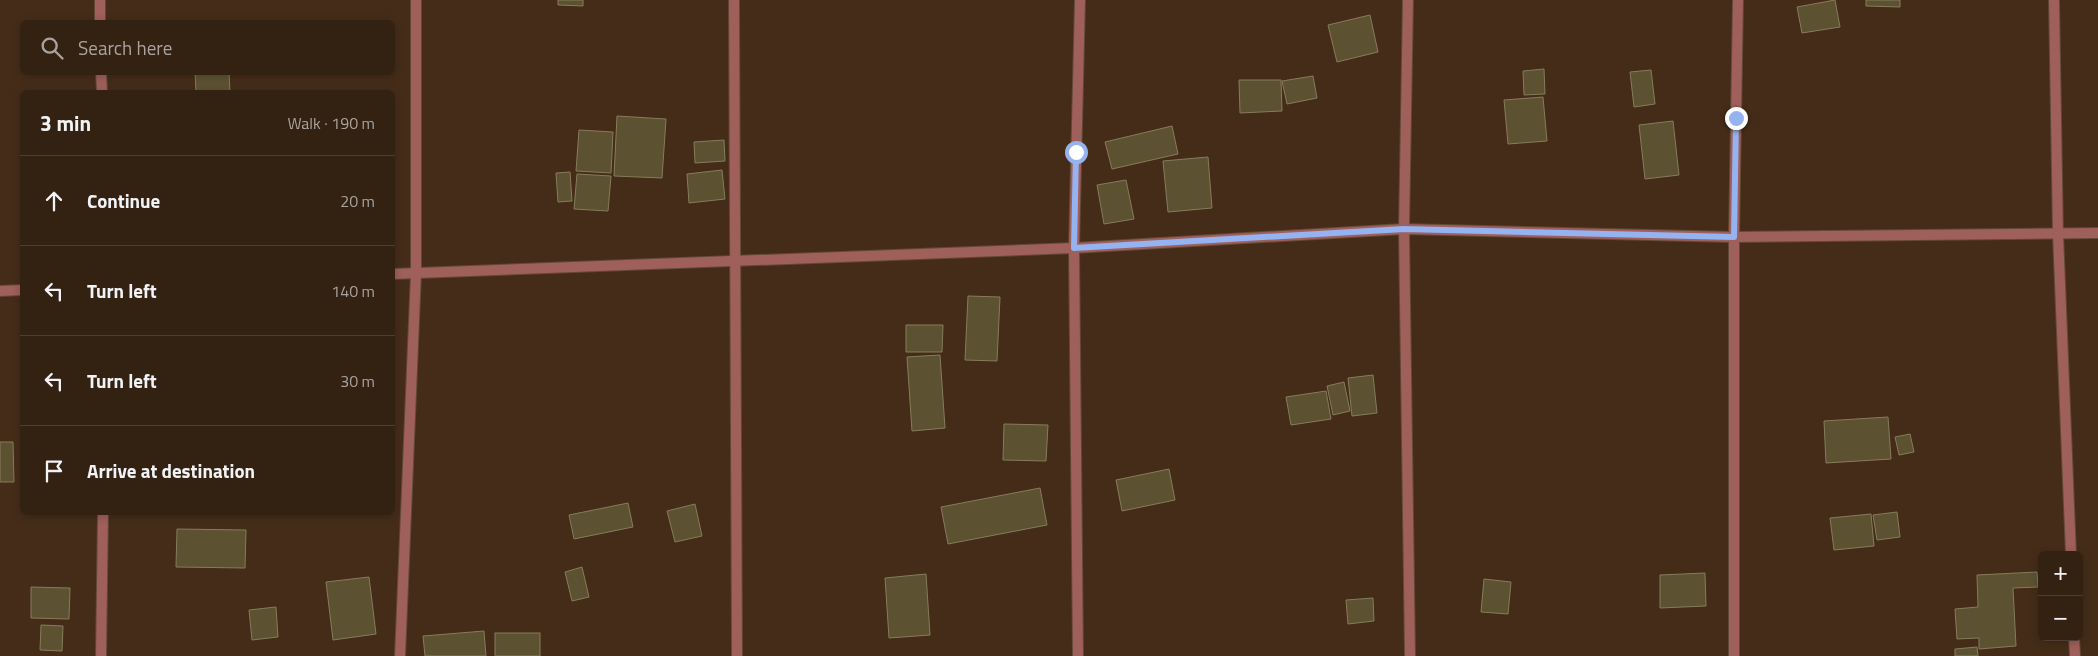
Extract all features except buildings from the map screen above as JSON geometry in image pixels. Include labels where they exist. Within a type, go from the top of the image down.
[{"type":"street","points":[[100,0],[100,20]]},
{"type":"street","points":[[400,656],[416,273],[416,0]]},
{"type":"street","points":[[734,0],[737,656]]},
{"type":"street","points":[[1078,656],[1074,248],[1080,0]]},
{"type":"street","points":[[1408,0],[1404,229],[1410,656]]},
{"type":"street","points":[[1734,656],[1734,237],[1738,0]]},
{"type":"street","points":[[2054,0],[2058,234],[2071,551]]},
{"type":"street","points":[[101,75],[102,90]]},
{"type":"street","points":[[395,274],[1074,248],[1404,229],[1734,237],[2098,233]]},
{"type":"street","points":[[0,291],[20,290]]},
{"type":"street","points":[[101,656],[103,515]]},
{"type":"street","points":[[2074,641],[2075,656]]},
{"type":"route","points":[[1076,152],[1074,248],[1404,229],[1734,237],[1736,118]]}]
